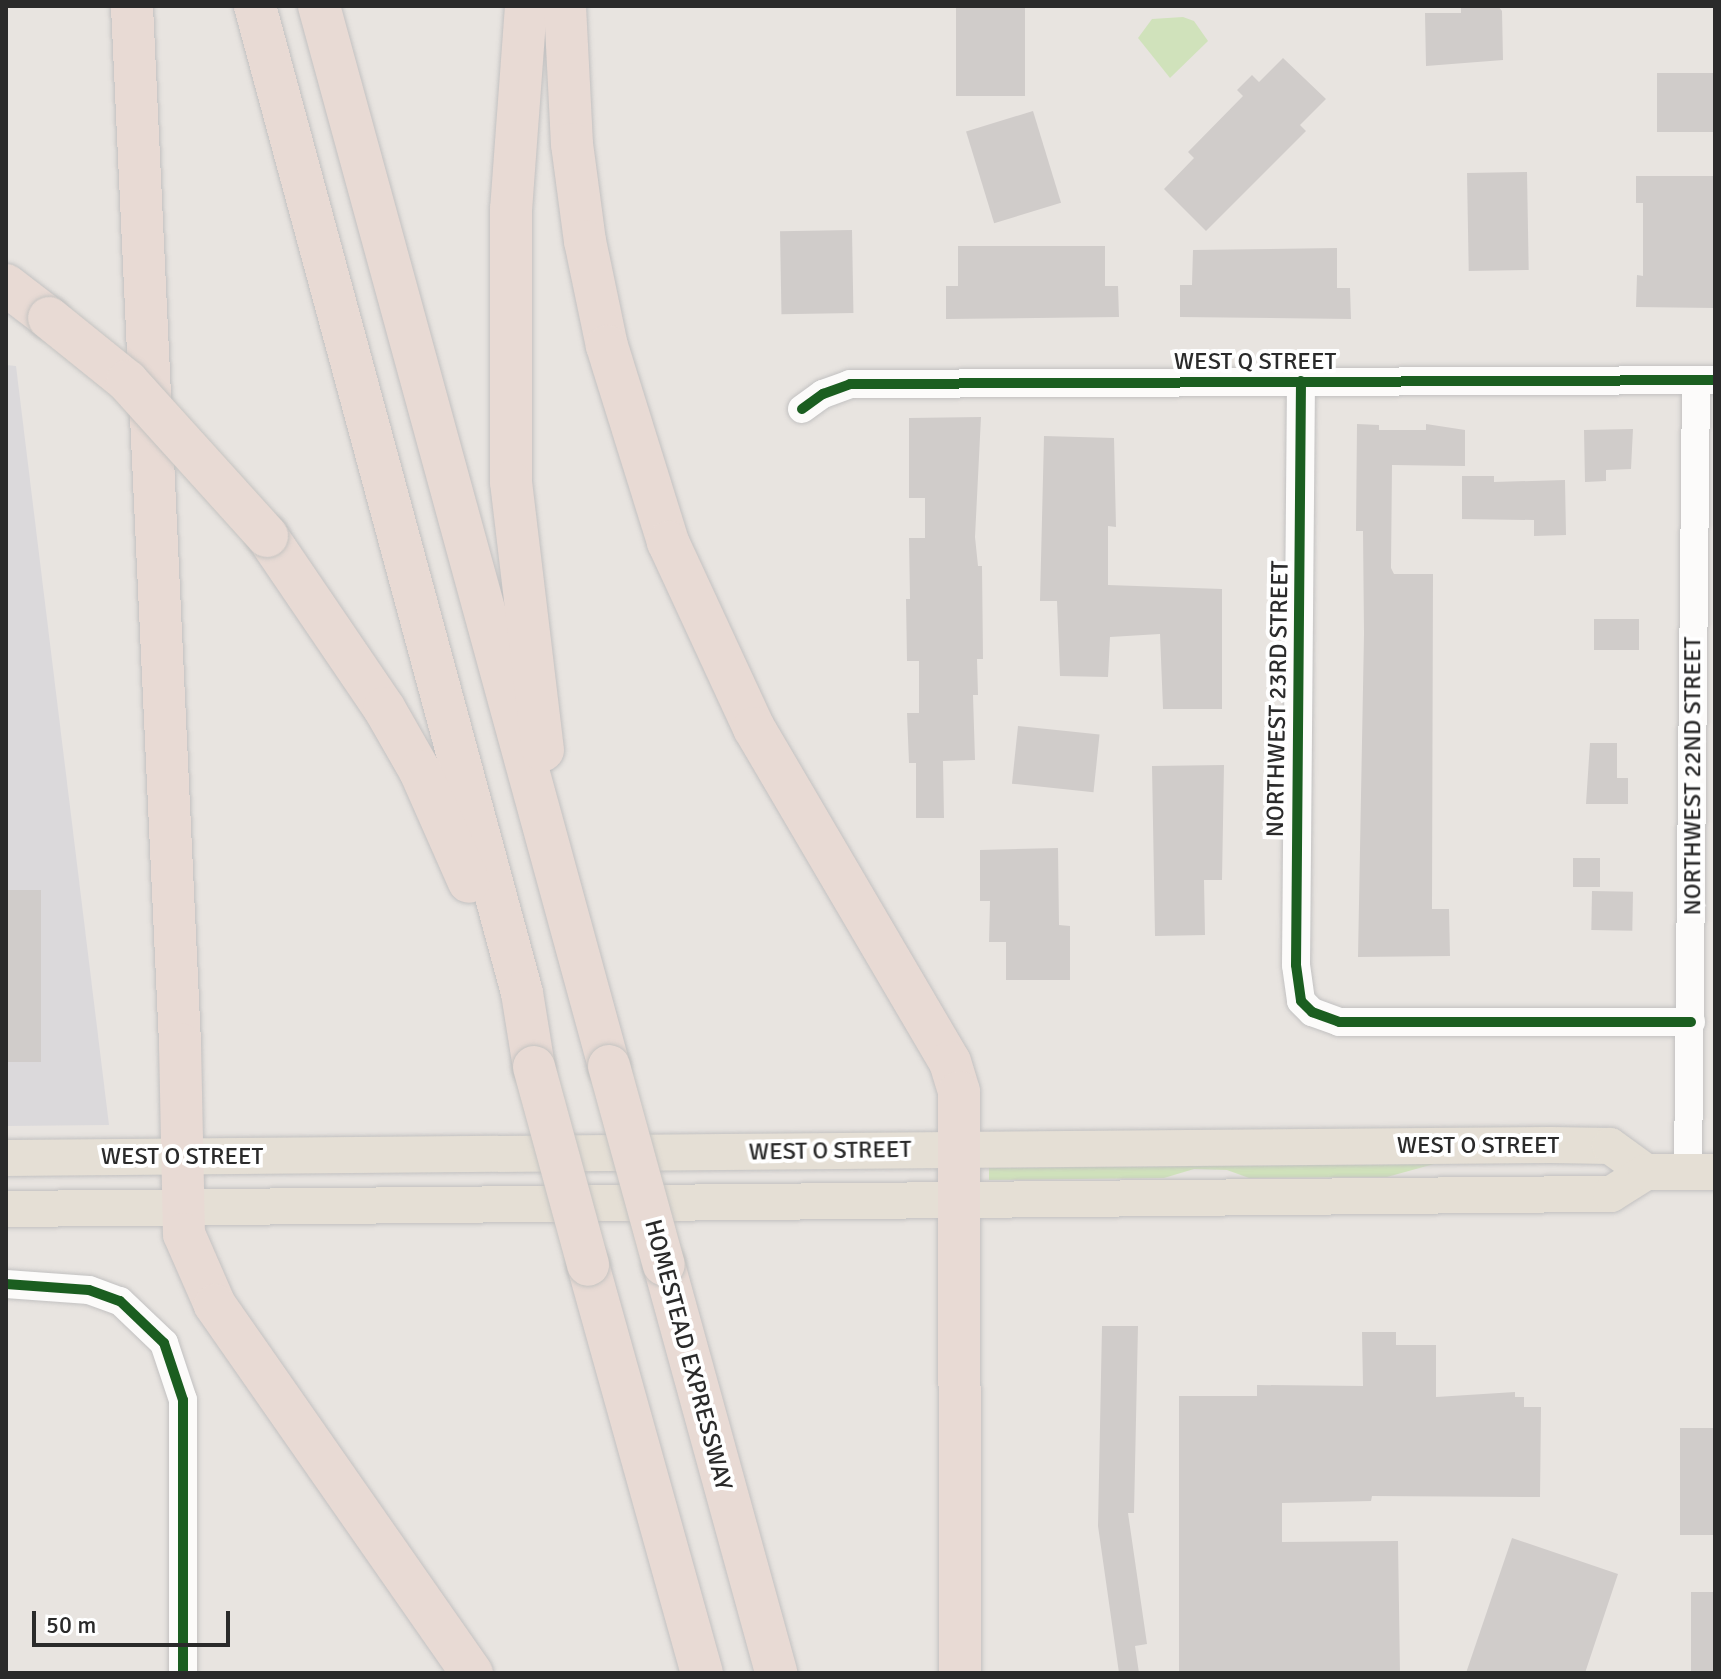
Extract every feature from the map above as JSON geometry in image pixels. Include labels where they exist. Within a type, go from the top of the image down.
[{"type":"highway","points":[[132,6],[180,1044],[182,1207],[187,1247],[215,1305],[472,1673]]},
{"type":"highway","points":[[255,6],[522,993],[534,1067]]},
{"type":"highway","points":[[319,6],[605,1052]]},
{"type":"highway","points":[[526,6],[511,209],[515,540],[545,764],[605,1052]]},
{"type":"highway","points":[[565,6],[572,144],[585,241],[636,450],[706,632],[754,728],[950,1062],[959,1092],[960,1673]]},
{"type":"highway","points":[[6,285],[127,381],[267,536],[339,639],[420,771],[465,873],[534,1067],[702,1673]]},
{"type":"highway","name":"HOMESTEAD EXPRESSWAY","points":[[605,1052],[776,1673]]},
{"type":"main road","name":"WEST O STREET","points":[[6,1158],[1610,1146],[1646,1172],[1611,1194],[6,1209]]},
{"type":"main road","points":[[1646,1172],[1701,1172]]},
{"type":"street","name":"WEST Q STREET","points":[[802,409],[823,394],[850,384],[1706,380]]},
{"type":"street","name":"NORTHWEST 22ND STREET","points":[[1701,1172],[1691,1022],[1706,380]]},
{"type":"street","name":"NORTHWEST 23RD STREET","points":[[1301,381],[1298,994],[1312,1012],[1339,1022],[1691,1022]]},
{"type":"street","points":[[6,1284],[89,1290],[120,1301],[144,1320],[164,1343],[183,1400],[183,1673]]},
{"type":"shaded area","points":[[6,365],[16,366],[109,1125],[6,1126]]},
{"type":"green space","points":[[1183,17],[1194,21],[1208,41],[1170,78],[1138,38],[1152,19]]},
{"type":"green space","points":[[1434,1164],[1387,1177],[1249,1178],[1227,1170],[1194,1169],[1164,1178],[989,1180],[989,1168]]},
{"type":"building","points":[[956,6],[1025,6],[1025,96],[956,96]]},
{"type":"building","points":[[1461,6],[1498,6],[1502,11],[1503,60],[1426,66],[1425,13],[1461,13]]},
{"type":"building","points":[[1283,58],[1326,99],[1300,125],[1306,131],[1206,231],[1164,189],[1194,158],[1188,152],[1243,96],[1237,90],[1252,75],[1259,82]]},
{"type":"building","points":[[1657,73],[1715,73],[1715,132],[1657,132]]},
{"type":"building","points":[[1033,111],[1061,203],[994,223],[966,131]]},
{"type":"building","points":[[1527,172],[1529,270],[1469,271],[1467,173]]},
{"type":"building","points":[[1636,176],[1715,176],[1715,308],[1636,307],[1637,275],[1643,276],[1643,203],[1636,203]]},
{"type":"building","points":[[852,230],[853,313],[781,314],[780,231]]},
{"type":"building","points":[[958,246],[1105,246],[1105,286],[1118,286],[1119,317],[946,319],[946,286],[958,286]]},
{"type":"building","points":[[1337,248],[1337,288],[1350,288],[1351,319],[1180,317],[1180,285],[1192,285],[1193,250]]},
{"type":"building","points":[[981,417],[975,537],[978,566],[982,566],[983,659],[977,659],[978,695],[973,695],[975,760],[943,761],[944,818],[916,818],[916,763],[909,763],[907,713],[919,713],[919,661],[907,661],[906,599],[910,599],[909,538],[925,538],[925,498],[909,498],[909,418]]},
{"type":"building","points":[[1357,424],[1379,425],[1379,430],[1426,430],[1426,424],[1465,430],[1465,466],[1392,465],[1391,568],[1394,574],[1433,574],[1432,909],[1449,909],[1450,956],[1358,957],[1364,634],[1363,531],[1356,531]]},
{"type":"building","points":[[1633,429],[1631,469],[1606,470],[1606,481],[1585,482],[1584,430]]},
{"type":"building","points":[[1044,436],[1114,438],[1116,527],[1108,526],[1108,585],[1222,589],[1222,709],[1163,709],[1160,634],[1110,637],[1108,677],[1060,676],[1057,601],[1040,601]]},
{"type":"building","points":[[1462,476],[1494,476],[1494,482],[1565,480],[1566,535],[1534,536],[1534,520],[1462,519]]},
{"type":"building","points":[[1594,619],[1639,619],[1639,650],[1594,650]]},
{"type":"building","points":[[1018,726],[1100,735],[1093,792],[1012,784]]},
{"type":"building","points":[[1590,743],[1617,743],[1617,778],[1628,778],[1628,804],[1586,804]]},
{"type":"building","points":[[1224,765],[1222,880],[1204,880],[1205,935],[1155,936],[1152,766]]},
{"type":"building","points":[[1058,848],[1059,925],[1070,926],[1070,980],[1006,980],[1006,942],[989,942],[990,901],[980,901],[980,850]]},
{"type":"building","points":[[1573,858],[1600,858],[1600,887],[1573,887]]},
{"type":"building","points":[[6,890],[41,890],[41,1062],[6,1062]]},
{"type":"building","points":[[1592,891],[1633,892],[1632,931],[1591,930]]},
{"type":"building","points":[[1102,1326],[1138,1326],[1134,1513],[1128,1513],[1147,1644],[1135,1646],[1139,1673],[1119,1673],[1098,1526]]},
{"type":"building","points":[[1362,1332],[1396,1332],[1396,1345],[1436,1345],[1436,1397],[1515,1392],[1515,1397],[1524,1397],[1524,1407],[1541,1407],[1540,1497],[1372,1496],[1371,1501],[1282,1503],[1282,1542],[1398,1541],[1400,1673],[1179,1673],[1179,1396],[1257,1396],[1257,1385],[1363,1386]]},
{"type":"building","points":[[1680,1428],[1715,1428],[1715,1535],[1680,1535]]},
{"type":"building","points":[[1512,1538],[1618,1574],[1585,1673],[1466,1673]]},
{"type":"building","points":[[1691,1592],[1715,1592],[1715,1673],[1691,1673]]},
{"type":"cycle path","points":[[802,409],[823,394],[850,384],[1715,380]]},
{"type":"cycle path","points":[[1301,381],[1296,965],[1301,1001],[1312,1012],[1339,1022],[1691,1022]]},
{"type":"cycle path","points":[[6,1284],[89,1290],[120,1301],[164,1343],[183,1400],[183,1673]]}]
